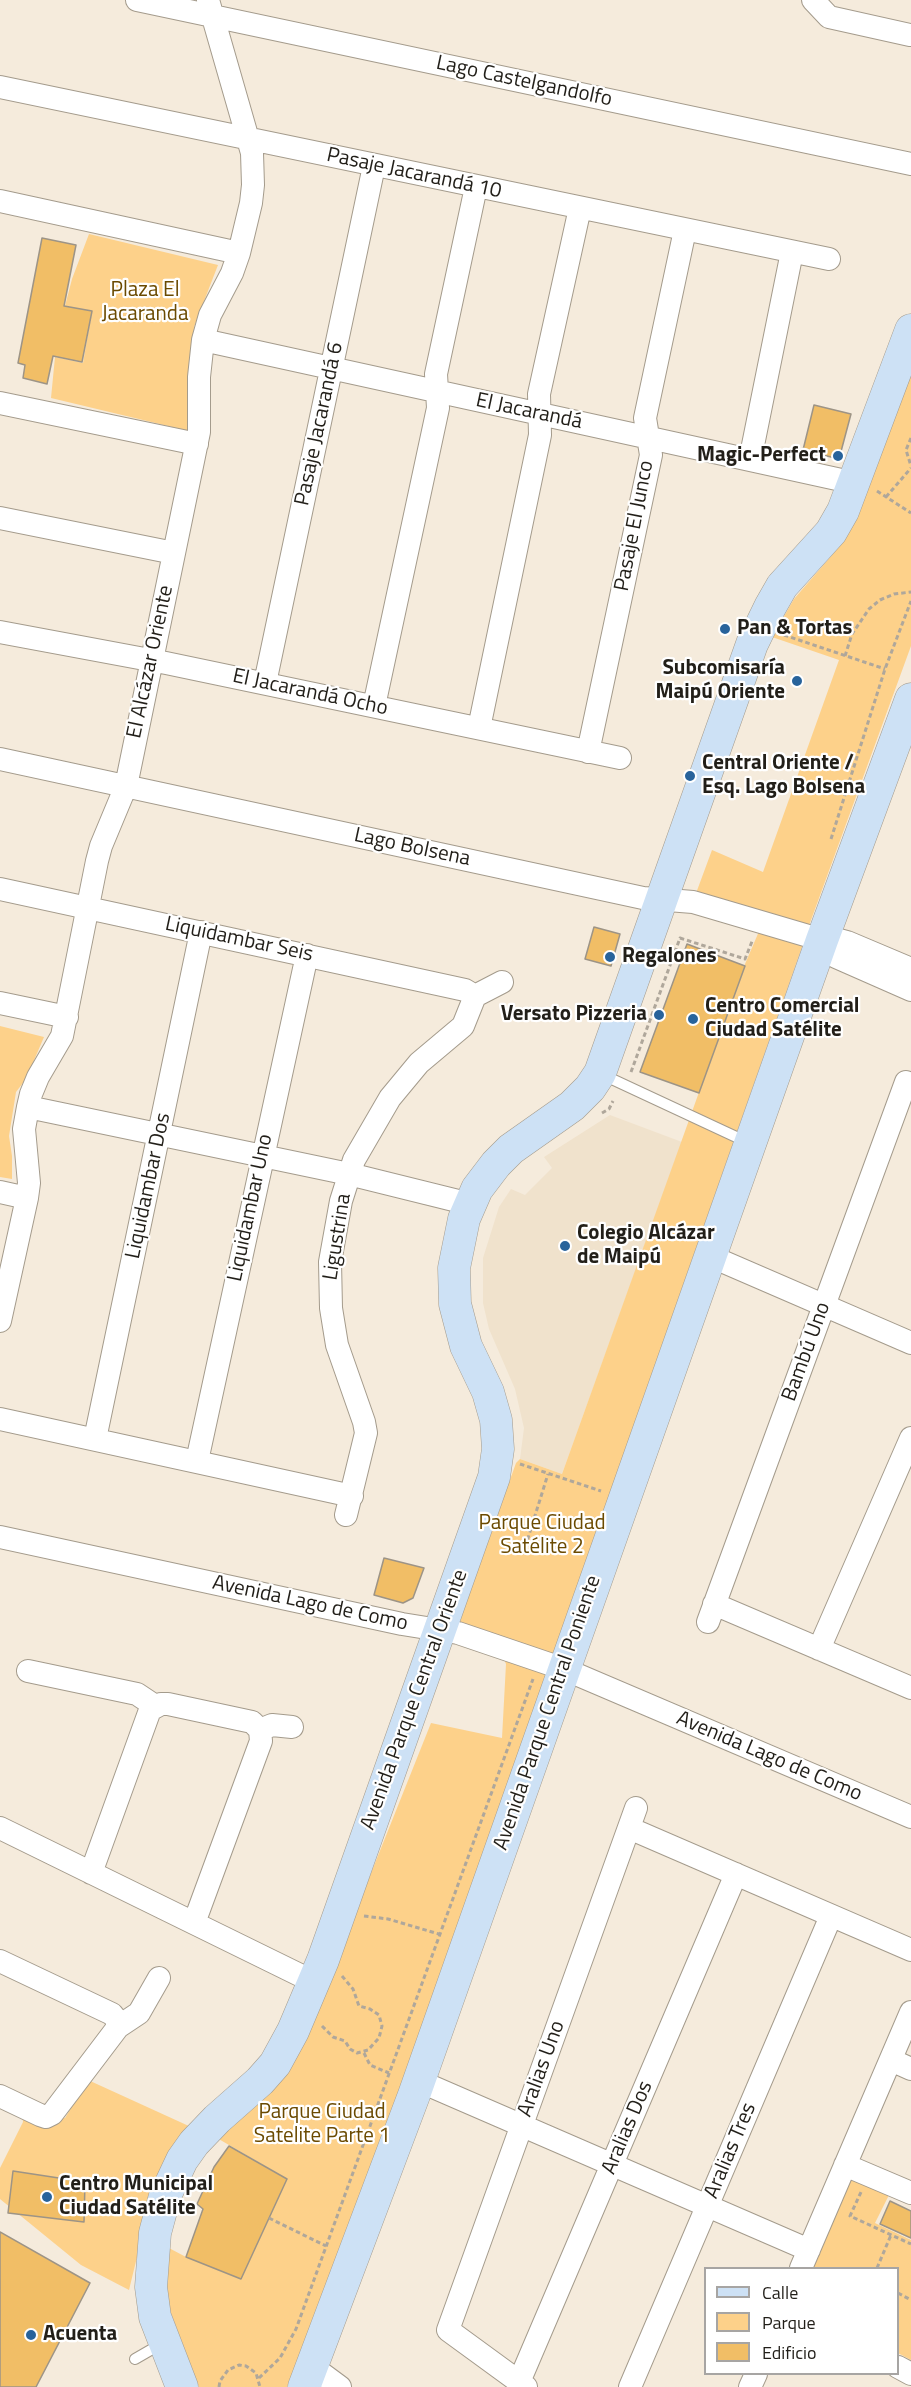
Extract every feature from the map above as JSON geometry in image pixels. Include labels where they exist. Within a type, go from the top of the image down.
[{"type":"street","name":"Lago Castelgandolfo","points":[[137,0],[211,8],[911,164]]},
{"type":"street","points":[[798,0],[807,0]]},
{"type":"street","points":[[813,0],[825,13],[834,18],[910,34]]},
{"type":"street","name":"El Alcázar Oriente","points":[[1,1312],[29,1183],[24,1129],[28,1107],[38,1077],[62,1036],[101,846],[126,786],[150,660],[197,444],[200,421],[199,377],[202,340],[210,315],[232,273],[251,203],[253,166],[249,140],[211,8]]},
{"type":"street","name":"Pasaje Jacarandá 10","points":[[0,87],[829,259]]},
{"type":"street","name":"Pasaje Jacarandá 6","points":[[265,683],[374,166]]},
{"type":"street","points":[[375,706],[438,408],[436,374],[476,187]]},
{"type":"street","points":[[0,201],[239,253]]},
{"type":"street","points":[[478,728],[540,435],[538,394],[580,208]]},
{"type":"street","name":"Pasaje El Junco","points":[[588,752],[651,455],[645,418],[685,230]]},
{"type":"street","points":[[750,460],[792,252]]},
{"type":"street","name":"Avenida Parque Central Oriente","points":[[182,2387],[155,2317],[151,2273],[155,2234],[165,2196],[182,2160],[194,2143],[260,2081],[274,2064],[325,1978],[440,1630],[490,1491],[497,1463],[498,1435],[493,1406],[466,1346],[455,1304],[453,1286],[456,1251],[470,1204],[496,1164],[511,1149],[572,1106],[590,1088],[611,1079],[662,900],[752,644],[770,607],[790,577],[831,532],[843,511],[865,487],[911,330]]},
{"type":"street","name":"El Jacarandá","points":[[202,340],[865,487]]},
{"type":"street","points":[[0,404],[197,444]]},
{"type":"street","points":[[0,518],[174,553]]},
{"type":"street","name":"El Jacarandá Ocho","points":[[0,632],[265,683],[620,758]]},
{"type":"street","name":"Avenida Parque Central Poniente","points":[[308,2377],[418,2081],[549,1672],[710,1256],[822,940],[911,699]]},
{"type":"street","name":"Lago Bolsena","points":[[0,759],[643,898],[693,902],[822,940],[836,939],[847,942],[911,969]]},
{"type":"street","name":"Liquidambar Seis","points":[[0,889],[465,990],[475,996]]},
{"type":"street","name":"Liquidambar Dos","points":[[95,1439],[201,932]]},
{"type":"street","name":"Lago Bolsena","points":[[822,940],[836,957],[911,990]]},
{"type":"street","name":"Liquidambar Uno","points":[[197,1461],[261,1156],[307,955]]},
{"type":"street","points":[[475,996],[502,982]]},
{"type":"street","name":"Ligustrina","points":[[197,1461],[349,1506],[366,1433],[337,1345],[329,1285],[333,1235],[349,1174],[371,1128],[390,1098],[418,1063],[463,1026],[475,996]]},
{"type":"street","points":[[0,1003],[67,1017]]},
{"type":"street","name":"Bambú Uno","points":[[819,1649],[711,1613],[824,1305],[903,1114],[906,1082]]},
{"type":"street","points":[[28,1107],[349,1174],[470,1204]]},
{"type":"street","points":[[0,1192],[27,1198]]},
{"type":"street","points":[[710,1256],[911,1343]]},
{"type":"street","points":[[0,1419],[197,1461]]},
{"type":"street","points":[[911,1438],[819,1649],[911,1688]]},
{"type":"street","name":"Avenida Lago de Como","points":[[0,1537],[458,1633],[549,1672],[911,1817]]},
{"type":"street","points":[[28,1671],[137,1694],[155,1706],[168,1704],[252,1722],[260,1730],[261,1741],[194,1923]]},
{"type":"street","points":[[91,1873],[147,1716],[155,1706]]},
{"type":"street","points":[[260,1730],[272,1725],[291,1727]]},
{"type":"street","name":"Aralias Uno","points":[[522,2384],[448,2330],[633,1818],[736,1874]]},
{"type":"street","points":[[1,1831],[194,1923],[325,1978]]},
{"type":"street","points":[[736,1874],[911,1950]]},
{"type":"street","name":"Aralias Dos","points":[[522,2384],[736,1874]]},
{"type":"street","name":"Aralias Tres","points":[[630,2387],[831,1916]]},
{"type":"street","points":[[0,1961],[112,2014],[118,2027]]},
{"type":"street","points":[[0,2096],[46,2116],[57,2110],[118,2027],[139,2013],[159,1978]]},
{"type":"street","points":[[418,2081],[707,2206],[805,2259],[845,2165],[901,2064],[911,2012]]},
{"type":"street","points":[[845,2165],[911,2193]]},
{"type":"street","points":[[308,2377],[340,2387]]},
{"type":"lane","points":[[611,1079],[750,1143]]},
{"type":"lane","points":[[135,2359],[164,2342]]},
{"type":"path","points":[[886,497],[911,467],[906,450],[911,438]]},
{"type":"path","points":[[865,487],[911,513]]},
{"type":"path","points":[[845,656],[852,634],[869,609],[880,600],[894,594],[911,592]]},
{"type":"path","points":[[779,634],[885,669]]},
{"type":"path","points":[[598,1115],[609,1109],[611,1079],[632,1071],[680,938],[745,960],[753,939],[763,943]]},
{"type":"path","points":[[516,1463],[601,1491]]},
{"type":"path","points":[[523,1554],[548,1474]]},
{"type":"path","points":[[259,2378],[280,2358],[288,2346],[439,1934],[549,1672]]},
{"type":"path","points":[[359,1915],[388,1919],[439,1934]]},
{"type":"path","points":[[316,2020],[333,2037],[345,2041],[353,2051],[364,2052],[379,2038],[381,2021],[375,2012],[359,2006],[351,1986],[325,1978]]},
{"type":"path","points":[[364,2052],[370,2065],[389,2073]]},
{"type":"path","points":[[850,2216],[911,2244]]},
{"type":"path","points":[[269,2218],[326,2246]]},
{"type":"path","points":[[877,2267],[891,2235]]},
{"type":"path","points":[[219,2387],[220,2381],[228,2370],[239,2365],[251,2368],[259,2378],[260,2387]]},
{"type":"shaded area","name":"Colegio Alcázar de Maipú","points":[[610,1115],[682,1142],[562,1474],[520,1459],[524,1428],[515,1389],[489,1329],[483,1303],[483,1258],[499,1207],[511,1189],[525,1195],[552,1168],[544,1157]]},
{"type":"green space","name":"Plaza El Jacaranda","points":[[89,234],[218,265],[194,327],[189,431],[51,398],[55,357],[83,363],[92,311],[65,306],[72,279]]},
{"type":"green space","points":[[911,350],[911,646],[807,931],[695,896],[712,850],[763,872],[839,660],[772,637],[794,599],[833,554],[843,538]]},
{"type":"green space","name":"Parque Ciudad Satélite 2","points":[[760,929],[803,944],[552,1658],[458,1633],[462,1614],[516,1463],[520,1459],[562,1474],[745,964]]},
{"type":"green space","points":[[0,1026],[44,1037],[26,1079],[16,1092],[9,1136],[12,1179],[0,1177]]},
{"type":"green space","name":"Parque Ciudad Satelite Parte 1","points":[[503,1657],[554,1673],[300,2358],[287,2387],[199,2387],[169,2308],[167,2247],[241,2279],[287,2179],[217,2138],[304,2041],[431,1723],[502,1738],[506,1664]]},
{"type":"green space","points":[[88,2080],[191,2127],[154,2187],[129,2290],[81,2265],[0,2199],[0,2168],[23,2122],[22,2112],[65,2118]]},
{"type":"green space","points":[[848,2176],[892,2189],[875,2223],[911,2240],[911,2360],[899,2354],[899,2267],[813,2267]]},
{"type":"building","points":[[42,238],[76,245],[64,306],[92,311],[82,362],[53,356],[47,384],[23,378],[25,365],[18,363]]},
{"type":"building","points":[[814,405],[851,414],[839,459],[803,450]]},
{"type":"building","points":[[594,927],[620,934],[611,966],[585,959]]},
{"type":"building","name":"Centro Comercial Ciudad Satélite","points":[[687,944],[745,966],[699,1093],[640,1072]]},
{"type":"building","points":[[384,1558],[424,1568],[413,1598],[403,1603],[374,1595]]},
{"type":"building","points":[[229,2146],[287,2179],[241,2279],[186,2257],[203,2209],[197,2204],[214,2167]]},
{"type":"building","name":"Centro Municipal Ciudad Satélite","points":[[13,2171],[85,2182],[84,2222],[8,2213]]},
{"type":"building","points":[[890,2201],[911,2211],[911,2238],[880,2224]]},
{"type":"building","name":"Acuenta","points":[[0,2232],[90,2283],[36,2387],[0,2387]]},
{"type":"place","name":"Magic-Perfect","points":[[838,456]]},
{"type":"place","name":"Pan & Tortas","points":[[725,629]]},
{"type":"place","name":"Subcomisaría Maipú Oriente","points":[[797,681]]},
{"type":"place","name":"Central Oriente / Esq. Lago Bolsena","points":[[690,776]]},
{"type":"place","name":"Regalones","points":[[610,957]]},
{"type":"place","name":"Versato Pizzeria","points":[[659,1015]]},
{"type":"place","name":"Centro Comercial Ciudad Satélite","points":[[693,1019]]},
{"type":"place","name":"Colegio Alcázar de Maipú","points":[[565,1246]]},
{"type":"place","name":"Centro Municipal Ciudad Satélite","points":[[47,2197]]},
{"type":"place","name":"Acuenta","points":[[31,2335]]}]
